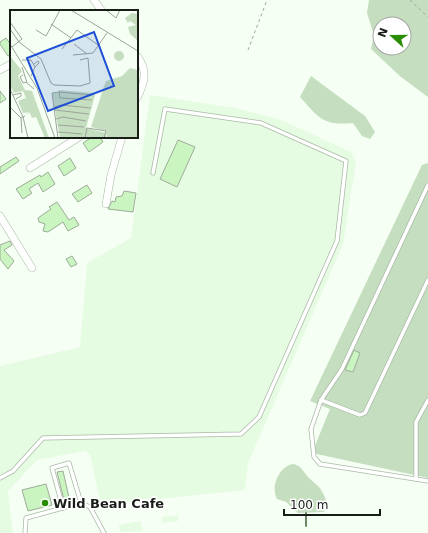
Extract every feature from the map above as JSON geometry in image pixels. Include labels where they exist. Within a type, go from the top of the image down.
[{"type":"street","points":[[94,0],[99,10]]},
{"type":"street","points":[[138,57],[143,64],[144,71],[144,79],[138,95]]},
{"type":"street","points":[[0,70],[10,65]]},
{"type":"street","points":[[30,168],[77,138]]},
{"type":"street","points":[[106,204],[111,175],[122,138]]},
{"type":"street","points":[[0,216],[32,268]]},
{"type":"lane","points":[[0,478],[13,471],[43,438],[241,434],[258,418],[337,241],[346,161],[261,123],[165,109],[153,174]]},
{"type":"lane","points":[[428,185],[342,369],[321,400],[311,429],[314,457],[320,464],[428,481]]},
{"type":"lane","points":[[321,400],[360,415],[366,413],[428,280]]},
{"type":"lane","points":[[416,479],[416,422],[428,400]]},
{"type":"lane","points":[[63,508],[52,468],[69,463],[82,503]]},
{"type":"lane","points":[[25,533],[26,518],[82,503],[90,507],[104,533]]},
{"type":"path","points":[[248,50],[267,0]]},
{"type":"path","points":[[410,0],[428,17]]},
{"type":"shaded area","points":[[369,0],[428,0],[428,97],[401,77],[378,56],[412,56],[412,16],[372,16],[372,29],[367,13]]},
{"type":"shaded area","points":[[311,76],[365,116],[375,132],[370,139],[362,136],[353,123],[343,124],[328,122],[312,110],[300,97]]},
{"type":"shaded area","points":[[150,95],[235,108],[281,120],[351,152],[356,162],[343,244],[248,463],[245,490],[101,505],[90,454],[85,451],[37,460],[8,491],[13,533],[0,533],[0,366],[80,347],[87,263],[131,238]]},
{"type":"shaded area","points":[[428,163],[428,478],[312,453],[330,409],[310,401],[422,165]]},
{"type":"shaded area","points":[[294,464],[300,467],[320,488],[325,497],[327,507],[324,512],[298,513],[286,502],[277,499],[275,488],[278,477],[284,468]]},
{"type":"shaded area","points":[[178,515],[178,521],[162,523],[162,517]]},
{"type":"shaded area","points":[[141,521],[142,531],[120,532],[119,525]]},
{"type":"building","points":[[6,38],[10,44],[10,55],[8,56],[0,42]]},
{"type":"building","points":[[0,91],[6,99],[0,103]]},
{"type":"building","points":[[90,138],[101,138],[103,142],[89,152],[83,143]]},
{"type":"building","points":[[178,140],[195,147],[177,187],[160,179]]},
{"type":"building","points":[[16,157],[19,161],[0,174],[0,167]]},
{"type":"building","points":[[70,158],[76,168],[64,176],[58,166]]},
{"type":"building","points":[[48,172],[55,184],[43,192],[38,183],[29,189],[32,193],[23,199],[16,189]]},
{"type":"building","points":[[87,185],[92,193],[78,202],[72,194]]},
{"type":"building","points":[[124,191],[136,193],[133,212],[108,209],[112,201],[115,202],[116,197],[122,196]]},
{"type":"building","points":[[57,202],[69,220],[74,217],[79,225],[68,231],[63,222],[48,232],[43,231],[45,224],[39,222],[38,218],[51,209],[49,207]]},
{"type":"building","points":[[10,241],[12,245],[4,250],[14,261],[8,269],[0,259],[0,245]]},
{"type":"building","points":[[72,256],[77,264],[71,267],[66,259]]},
{"type":"building","points":[[354,350],[360,353],[353,372],[345,370]]},
{"type":"building","points":[[63,471],[70,502],[65,504],[57,472]]},
{"type":"building","points":[[46,484],[52,505],[28,511],[22,490]]},
{"type":"waterway","points":[[306,513],[306,526]]},
{"type":"place","name":"Wild Bean Cafe","points":[[45,503]]}]
